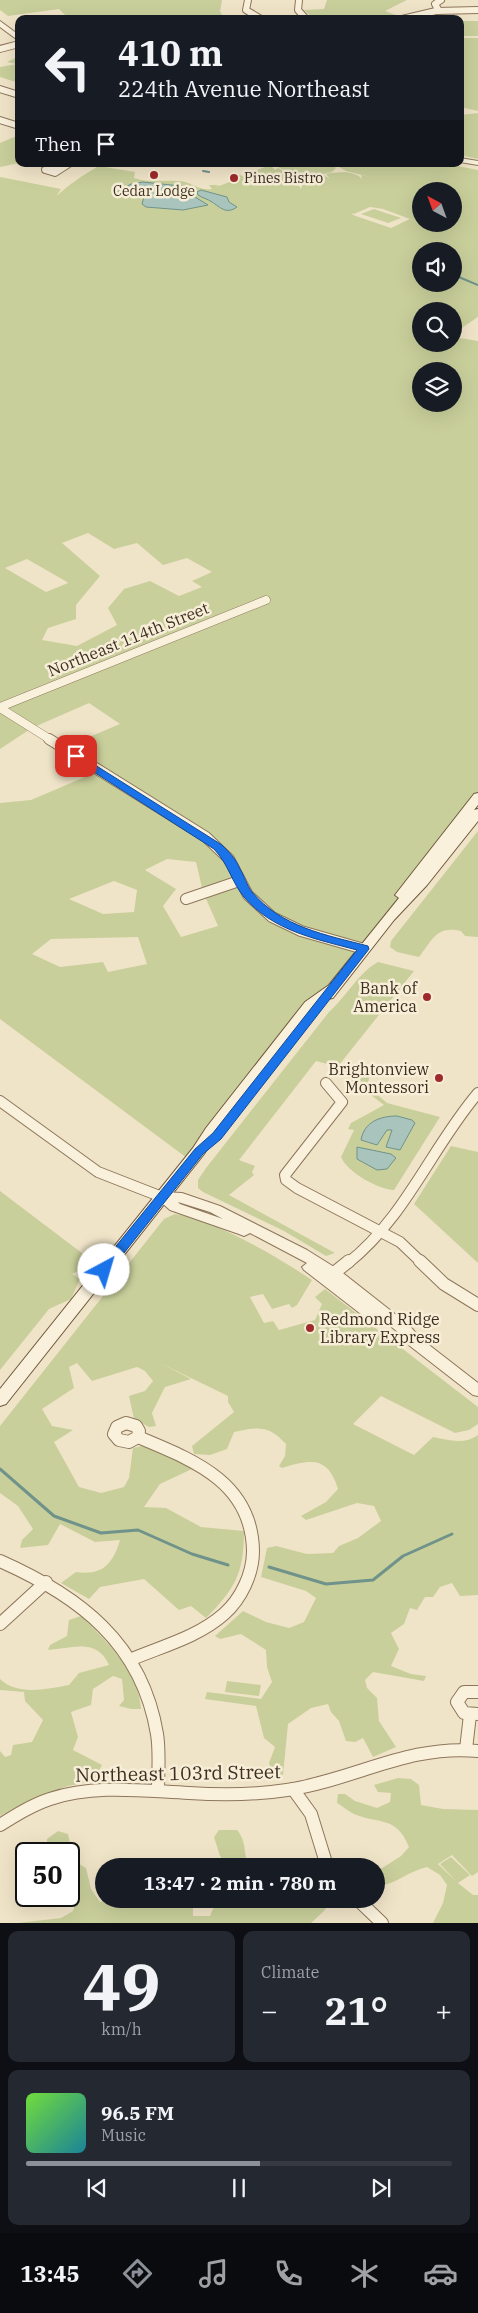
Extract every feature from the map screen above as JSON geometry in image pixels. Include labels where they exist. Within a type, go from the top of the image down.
[{"type":"main road","points":[[389,917],[410,881],[478,797]]},
{"type":"main road","points":[[0,1400],[199,1151],[217,1136],[389,917],[422,882],[478,813]]},
{"type":"street","points":[[248,0],[246,10],[254,15]]},
{"type":"street","points":[[299,0],[298,10],[301,15]]},
{"type":"street","points":[[439,11],[435,4],[441,0]]},
{"type":"street","points":[[420,15],[439,11],[478,10]]},
{"type":"street","points":[[0,23],[15,36]]},
{"type":"street","points":[[0,49],[15,45]]},
{"type":"street","points":[[0,90],[15,94]]},
{"type":"street","points":[[0,120],[15,125]]},
{"type":"street","points":[[0,127],[9,123]]},
{"type":"street","points":[[464,163],[478,165]]},
{"type":"street","name":"Northeast 114th Street","points":[[0,708],[266,600]]},
{"type":"street","points":[[0,708],[206,837],[228,858],[235,869],[239,881],[259,907],[283,924],[364,949]]},
{"type":"street","points":[[186,899],[239,881]]},
{"type":"street","points":[[326,1083],[327,1087],[339,1095],[342,1102],[285,1175],[286,1180],[296,1188],[400,1242],[444,1284],[478,1305]]},
{"type":"street","points":[[330,1276],[380,1233],[397,1212],[455,1120],[478,1093]]},
{"type":"street","points":[[0,1101],[98,1172],[162,1198],[175,1207],[251,1234],[330,1276],[397,1334],[415,1342],[478,1391]]},
{"type":"street","points":[[132,1659],[205,1628],[223,1615],[243,1590],[251,1569],[253,1553],[250,1519],[233,1492],[221,1479],[190,1459],[138,1437]]},
{"type":"street","points":[[0,1561],[46,1582],[72,1599],[100,1622],[132,1659],[147,1692],[158,1734],[158,1791]]},
{"type":"street","points":[[0,1624],[46,1582]]},
{"type":"street","points":[[472,1750],[474,1715],[460,1710],[458,1698],[464,1692],[478,1692]]},
{"type":"street","name":"Northeast 103rd Street","points":[[0,1825],[45,1800],[66,1793],[115,1788],[220,1794],[293,1789],[350,1775],[416,1753],[439,1749],[472,1750]]},
{"type":"street","points":[[293,1789],[311,1814],[325,1858]]},
{"type":"street","points":[[366,1908],[382,1923]]},
{"type":"green space","points":[[0,0],[222,0],[220,11],[222,15],[65,15],[59,9],[8,16],[0,10]]},
{"type":"green space","points":[[327,0],[407,0],[385,11],[396,15],[310,15],[304,10],[324,9]]},
{"type":"green space","points":[[464,21],[478,21],[478,36],[464,36]]},
{"type":"green space","points":[[464,38],[478,38],[478,111],[464,108]]},
{"type":"green space","points":[[15,58],[15,64],[7,62]]},
{"type":"green space","points":[[15,64],[15,82],[0,77],[0,67]]},
{"type":"green space","points":[[478,113],[478,159],[464,156],[464,115]]},
{"type":"green space","points":[[15,137],[15,164],[0,167],[0,143]]},
{"type":"green space","points":[[97,167],[135,172],[134,178],[140,180],[183,181],[207,189],[212,189],[209,185],[219,185],[216,187],[241,178],[237,176],[240,175],[247,178],[257,174],[252,172],[265,167],[271,167],[275,170],[278,168],[297,178],[300,180],[298,184],[301,189],[303,181],[324,175],[330,179],[326,174],[330,173],[350,173],[362,179],[361,175],[378,179],[346,171],[339,167],[462,167],[478,170],[478,317],[462,328],[462,302],[412,302],[412,352],[462,352],[462,338],[478,341],[478,797],[389,917],[332,988],[310,1006],[191,1161],[0,1019],[0,803],[31,800],[99,771],[63,748],[120,724],[89,703],[32,728],[0,749],[0,177],[61,189],[58,195]],"holes":[[[88,533],[114,549],[137,543],[163,565],[187,558],[212,572],[192,581],[202,587],[179,596],[150,581],[124,589],[108,608],[117,625],[77,646],[42,640],[48,628],[76,619],[76,605],[100,576],[62,543]],[[27,559],[68,583],[46,592],[5,568]],[[167,859],[196,862],[203,892],[218,926],[181,937],[163,906],[176,889],[145,870]],[[114,881],[137,890],[134,912],[103,914],[69,899]],[[138,937],[147,964],[108,972],[103,962],[60,967],[32,954],[51,939]]]},
{"type":"green space","points":[[278,167],[336,168],[332,172],[302,179]]},
{"type":"green space","points":[[374,209],[401,218],[388,223],[361,214]]},
{"type":"green space","points":[[478,831],[478,937],[465,936],[461,931],[446,930],[436,935],[419,957],[397,952],[390,947],[391,941]]},
{"type":"green space","points":[[378,962],[414,971],[339,1065],[370,1075],[367,1086],[387,1103],[440,1117],[394,1190],[380,1187],[364,1179],[350,1169],[341,1157],[354,1130],[348,1129],[351,1123],[384,1105],[346,1076],[335,1074],[339,1067],[316,1061],[239,1160],[255,1166],[252,1172],[254,1175],[229,1195],[335,1253],[326,1256],[284,1231],[203,1192],[198,1188],[198,1180],[329,1012],[359,978]]},
{"type":"green space","points":[[451,1146],[478,1152],[478,1263],[414,1204]]},
{"type":"green space","points":[[0,1191],[95,1263],[72,1274],[80,1279],[71,1299],[49,1309],[0,1370]]},
{"type":"green space","points":[[175,1214],[191,1217],[227,1231],[312,1280],[297,1305],[292,1308],[289,1304],[272,1309],[263,1294],[250,1297],[264,1323],[273,1321],[279,1330],[315,1320],[322,1304],[315,1297],[325,1289],[478,1407],[478,1424],[469,1430],[455,1433],[381,1396],[353,1424],[414,1455],[433,1437],[462,1441],[478,1435],[478,1595],[460,1596],[452,1583],[440,1587],[433,1597],[425,1597],[417,1610],[410,1608],[404,1624],[391,1633],[399,1649],[391,1666],[411,1674],[426,1676],[424,1681],[373,1672],[365,1680],[367,1688],[377,1698],[379,1721],[396,1747],[373,1757],[363,1738],[355,1742],[346,1741],[339,1721],[331,1712],[328,1704],[311,1708],[288,1724],[283,1775],[273,1774],[269,1763],[275,1747],[264,1738],[256,1706],[205,1699],[207,1692],[261,1699],[272,1682],[267,1667],[266,1650],[241,1634],[220,1639],[215,1636],[243,1611],[266,1622],[289,1628],[304,1622],[316,1598],[306,1591],[261,1577],[267,1548],[276,1546],[307,1554],[333,1553],[339,1546],[358,1538],[381,1521],[374,1506],[357,1503],[306,1520],[301,1516],[326,1502],[338,1489],[334,1478],[324,1465],[317,1463],[302,1463],[282,1468],[279,1466],[285,1456],[286,1444],[274,1433],[263,1429],[234,1432],[227,1449],[210,1455],[194,1454],[192,1446],[234,1412],[228,1402],[228,1396],[160,1363],[191,1379],[165,1387],[152,1413],[156,1426],[149,1427],[134,1419],[129,1396],[145,1391],[153,1381],[145,1371],[137,1367],[92,1381],[77,1363],[69,1367],[74,1388],[42,1409],[52,1426],[73,1430],[54,1442],[79,1487],[101,1493],[124,1487],[129,1478],[133,1448],[147,1445],[194,1468],[160,1484],[144,1507],[166,1508],[201,1527],[244,1531],[242,1558],[236,1579],[231,1589],[206,1618],[191,1606],[179,1610],[144,1579],[100,1587],[89,1599],[61,1583],[76,1572],[85,1573],[100,1570],[114,1556],[120,1540],[95,1542],[60,1524],[48,1545],[20,1548],[22,1540],[33,1529],[18,1506],[0,1493],[0,1426],[164,1219]]},
{"type":"green space","points":[[81,1616],[110,1646],[128,1669],[139,1695],[141,1709],[119,1706],[124,1700],[122,1679],[113,1676],[93,1689],[91,1705],[71,1712],[78,1737],[73,1750],[102,1765],[94,1781],[69,1786],[45,1794],[0,1816],[0,1751],[5,1757],[11,1755],[13,1745],[32,1742],[43,1720],[25,1701],[24,1692],[0,1690],[0,1679],[15,1688],[42,1689],[69,1685],[79,1673],[109,1665],[98,1651],[91,1648],[75,1647],[48,1650],[50,1645],[67,1636],[69,1620]]},
{"type":"green space","points":[[227,1681],[261,1685],[259,1696],[225,1692]]},
{"type":"green space","points":[[398,1778],[411,1779],[419,1785],[421,1805],[443,1809],[478,1810],[478,1872],[472,1876],[452,1855],[438,1864],[457,1882],[440,1864],[451,1857],[470,1875],[458,1883],[473,1895],[478,1895],[478,1923],[433,1923],[443,1903],[447,1885],[440,1875],[427,1867],[385,1884],[385,1866],[401,1856],[409,1847],[404,1837],[393,1825],[354,1814],[337,1803],[338,1794],[345,1794],[355,1801],[377,1808],[390,1802],[391,1793],[378,1792],[374,1785]]},
{"type":"green space","points":[[219,1830],[237,1830],[243,1840],[246,1858],[222,1858],[214,1837]]},
{"type":"green space","points":[[58,1831],[68,1834],[70,1842],[47,1842],[47,1839]]},
{"type":"green space","points":[[80,1864],[86,1868],[91,1889],[95,1895],[95,1908],[193,1908],[193,1916],[210,1916],[213,1908],[326,1908],[311,1923],[18,1923],[61,1918],[73,1911],[74,1907],[80,1907]]},
{"type":"water","points":[[143,182],[190,187],[193,189],[192,195],[208,205],[183,210],[146,207],[142,204],[144,197],[142,196],[115,193],[131,184]]},
{"type":"water","points":[[201,190],[227,197],[229,202],[237,207],[230,210],[223,209],[198,195],[197,192]]},
{"type":"water","points":[[397,1116],[412,1120],[415,1123],[400,1150],[386,1147],[392,1130],[387,1130],[377,1145],[361,1140],[369,1124],[385,1117]]},
{"type":"water","points":[[357,1147],[391,1154],[396,1158],[387,1169],[377,1170],[357,1159]]},
{"type":"waterway","points":[[203,171],[209,172]]},
{"type":"waterway","points":[[462,278],[478,285]]},
{"type":"waterway","points":[[0,1469],[54,1516],[101,1533],[138,1530],[192,1554],[228,1565]]},
{"type":"waterway","points":[[269,1567],[326,1584],[373,1580],[403,1556],[452,1534]]},
{"type":"place","name":"Cedar Lodge","points":[[154,175]]},
{"type":"place","name":"Pines Bistro","points":[[234,178]]},
{"type":"place","name":"Bank of America","points":[[427,997]]},
{"type":"place","name":"Brightonview Montessori","points":[[439,1078]]},
{"type":"place","name":"Redmond Ridge Library Express","points":[[310,1328]]},
{"type":"route","points":[[76,756],[206,837],[228,858],[235,869],[239,881],[249,895],[270,916],[302,932],[364,949],[217,1136],[199,1151],[104,1270]]}]
